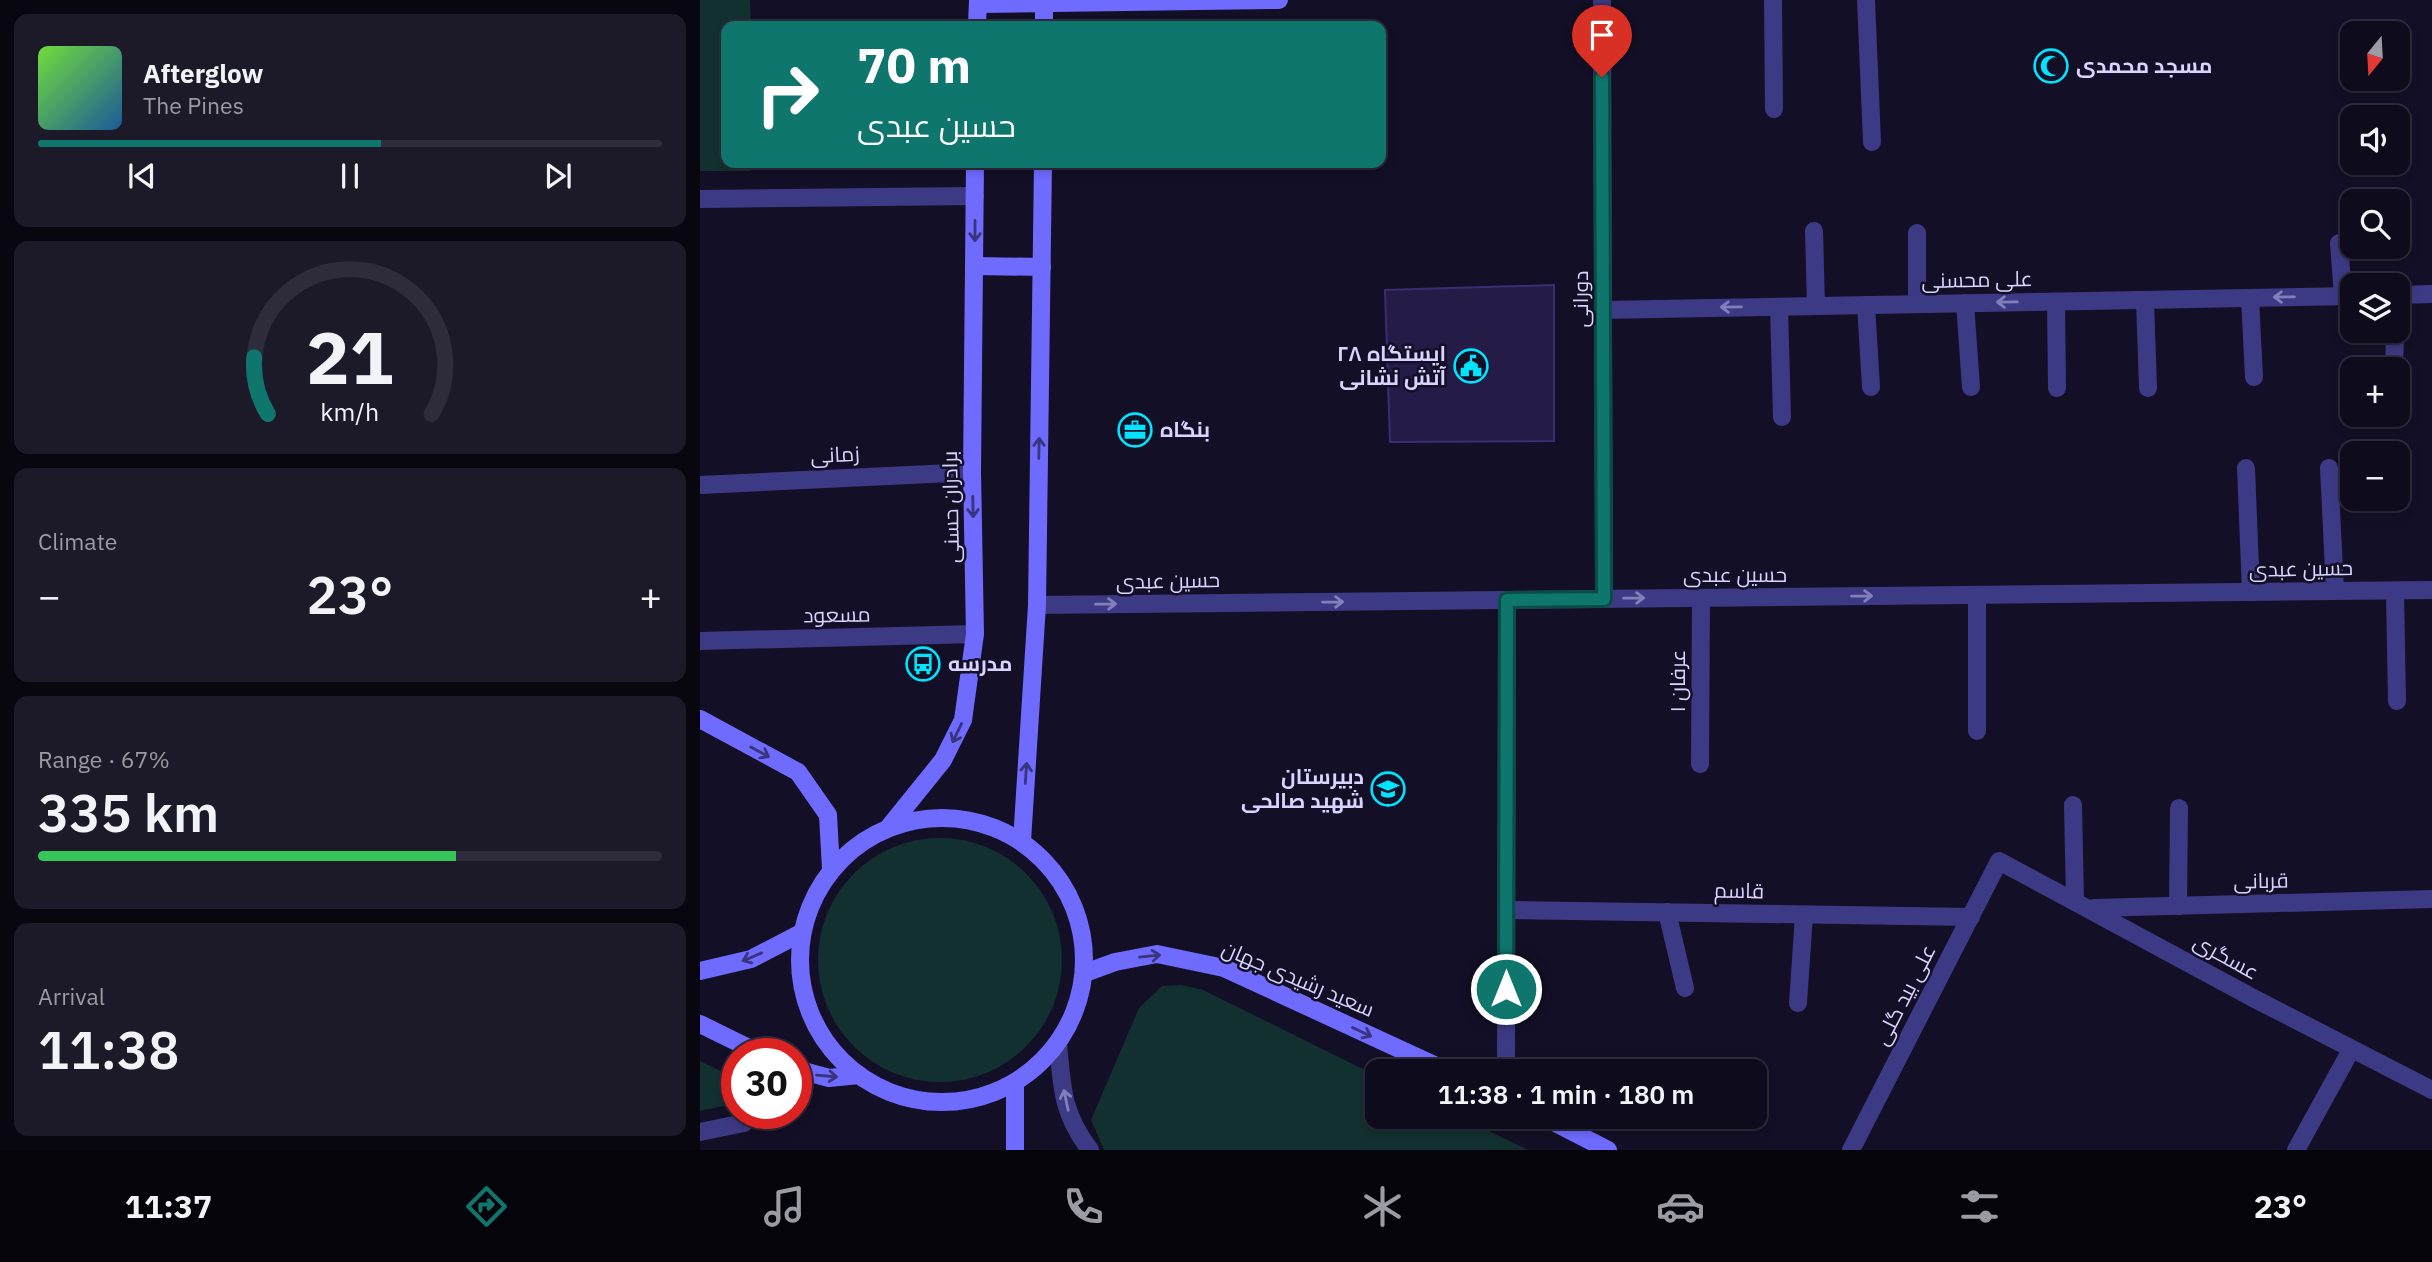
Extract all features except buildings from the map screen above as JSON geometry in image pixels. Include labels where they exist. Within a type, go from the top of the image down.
[{"type":"main road","points":[[977,21],[978,2],[1279,0]]},
{"type":"main road","points":[[1044,3],[1044,21]]},
{"type":"main road","name":"برادران حسنی","points":[[889,827],[943,760],[963,720],[975,634],[972,472],[975,168]]},
{"type":"main road","points":[[1022,841],[1037,605],[1043,168]]},
{"type":"main road","points":[[975,266],[1042,267]]},
{"type":"main road","points":[[700,719],[798,772],[828,815],[831,869]]},
{"type":"main road","points":[[934,816],[980,822],[1022,841],[1051,867],[1072,898],[1083,935],[1085,973],[1077,1010],[1058,1043],[1039,1065],[1015,1083],[986,1096],[956,1102],[925,1102],[895,1095],[859,1075],[829,1048],[809,1012],[799,974],[801,933],[812,899],[831,869],[857,844],[889,827],[934,816]]},
{"type":"main road","points":[[700,971],[751,959],[801,933]]},
{"type":"main road","name":"سعید رشیدی جهان","points":[[1085,973],[1115,962],[1157,954],[1224,968],[1421,1059]]},
{"type":"main road","points":[[700,1024],[728,1038]]},
{"type":"main road","points":[[812,1073],[829,1078],[859,1075]]},
{"type":"main road","points":[[1015,1083],[1015,1150]]},
{"type":"main road","points":[[1567,1129],[1608,1150]]},
{"type":"street","name":"دورانی","points":[[1602,0],[1604,599]]},
{"type":"street","points":[[1773,0],[1774,109]]},
{"type":"street","points":[[1866,0],[1872,142]]},
{"type":"street","points":[[700,199],[975,196]]},
{"type":"street","points":[[1814,231],[1816,306]]},
{"type":"street","points":[[1917,233],[1917,304]]},
{"type":"street","points":[[2339,243],[2344,273]]},
{"type":"street","points":[[2410,295],[2432,294]]},
{"type":"street","name":"علی محسنی","points":[[1603,310],[2340,296]]},
{"type":"street","points":[[2250,298],[2254,377]]},
{"type":"street","points":[[2146,300],[2148,388]]},
{"type":"street","points":[[2056,302],[2057,388]]},
{"type":"street","points":[[1965,303],[1971,387]]},
{"type":"street","points":[[1866,305],[1871,387]]},
{"type":"street","points":[[1779,307],[1783,416]]},
{"type":"street","points":[[2246,468],[2251,592]]},
{"type":"street","points":[[2329,468],[2335,591]]},
{"type":"street","name":"زمانی","points":[[700,485],[972,472]]},
{"type":"street","name":"حسین عبدی","points":[[1037,605],[2432,590]]},
{"type":"street","points":[[2395,591],[2397,701]]},
{"type":"street","points":[[1976,595],[1977,732]]},
{"type":"street","name":"عرفان ۱","points":[[1700,764],[1701,598]]},
{"type":"street","points":[[1506,1059],[1507,600]]},
{"type":"street","name":"مسعود","points":[[700,641],[975,634]]},
{"type":"street","points":[[2073,805],[2083,904]]},
{"type":"street","points":[[2178,906],[2179,808]]},
{"type":"street","name":"عسگری","points":[[1999,860],[2351,1050],[2432,1090]]},
{"type":"street","name":"علی بید گلی","points":[[1851,1150],[1999,860]]},
{"type":"street","name":"قربانی","points":[[2083,904],[2178,906],[2432,900]]},
{"type":"street","name":"قاسم","points":[[1506,910],[1971,917]]},
{"type":"street","points":[[1667,912],[1685,988]]},
{"type":"street","points":[[1798,1003],[1804,915]]},
{"type":"street","points":[[1058,1043],[1061,1079],[1071,1124],[1090,1150]]},
{"type":"street","points":[[2296,1150],[2351,1050]]},
{"type":"street","points":[[700,1132],[721,1128]]},
{"type":"green space","points":[[700,0],[750,0],[751,21],[721,21],[721,168],[751,168],[751,171],[700,171]]},
{"type":"green space","points":[[928,838],[952,838],[976,843],[998,852],[1027,873],[1042,892],[1053,913],[1060,936],[1060,984],[1053,1007],[1042,1028],[1027,1047],[998,1068],[976,1077],[952,1082],[928,1082],[904,1077],[882,1068],[862,1055],[845,1038],[832,1018],[823,996],[818,972],[818,948],[823,924],[832,902],[845,882],[862,865],[882,852],[904,843]]},
{"type":"green space","points":[[1181,985],[1203,990],[1365,1070],[1365,1129],[1485,1129],[1528,1150],[1104,1150],[1091,1120],[1139,1008],[1162,986]]},
{"type":"green space","points":[[700,1061],[721,1071],[721,1106],[700,1111]]},
{"type":"place","name":"مسجد محمدی","points":[[2051,66]]},
{"type":"place","name":"ایستگاه ۲۸ آتش نشانی","points":[[1471,366]]},
{"type":"place","name":"بنگاه","points":[[1135,430]]},
{"type":"place","name":"مدرسه","points":[[923,664]]},
{"type":"place","name":"دبیرستان شهید صالحی","points":[[1388,789]]},
{"type":"route","points":[[1506,989],[1507,600],[1604,599],[1602,77]]}]
